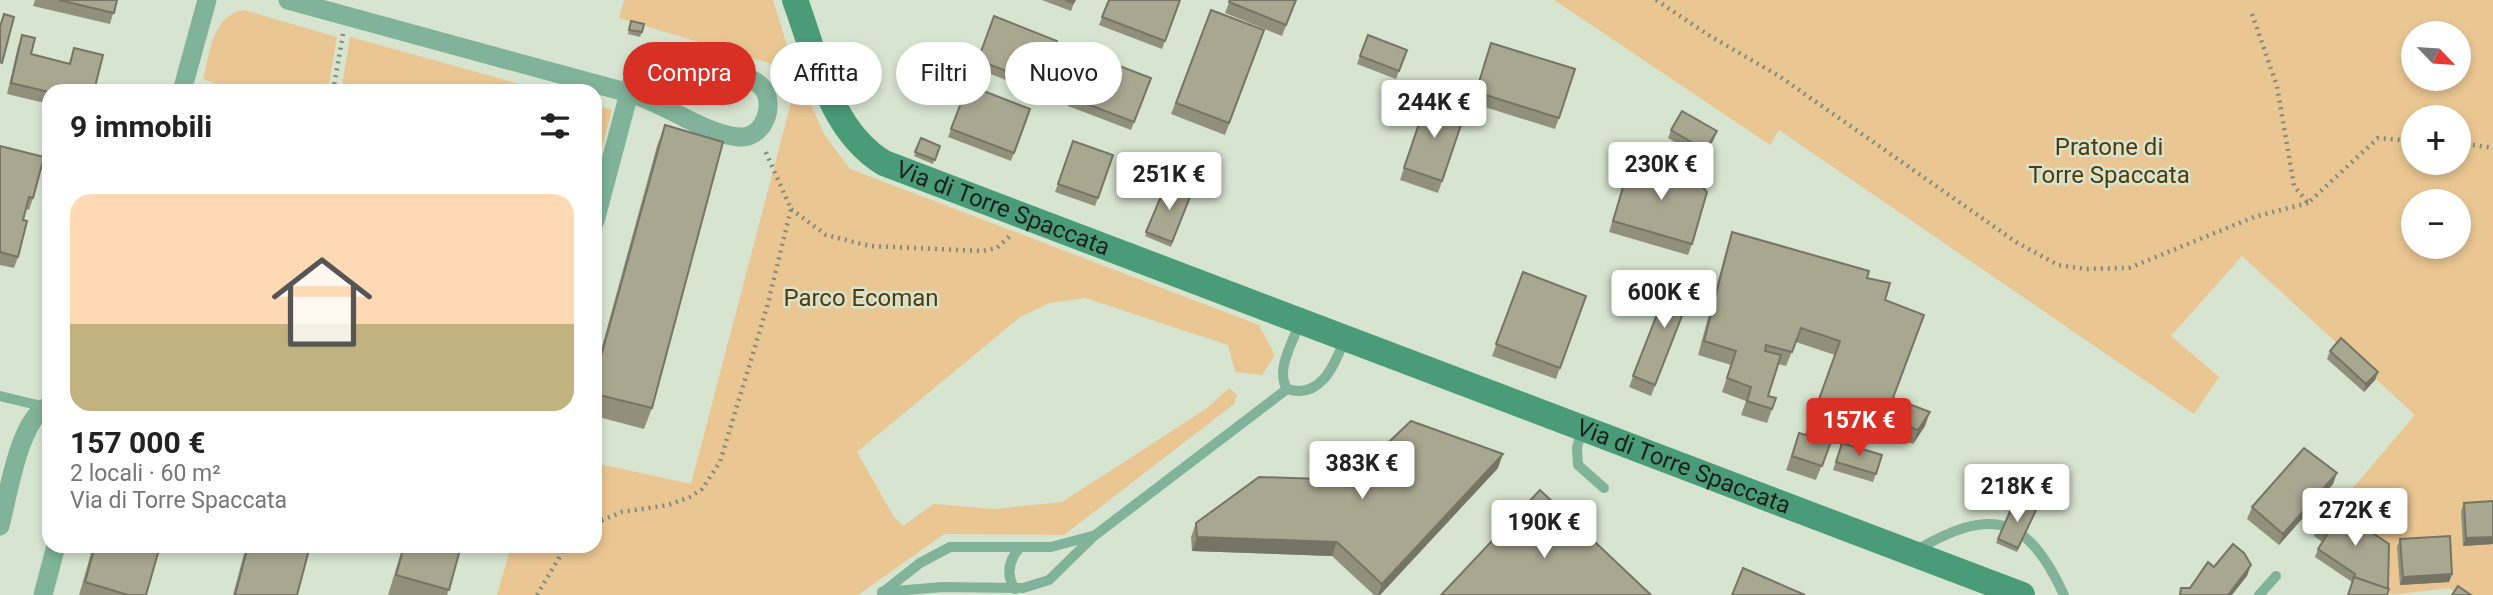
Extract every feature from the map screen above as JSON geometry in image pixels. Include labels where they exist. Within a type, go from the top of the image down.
[{"type":"street","points":[[184,84],[207,0]]},
{"type":"street","points":[[288,0],[596,84]]},
{"type":"street","name":"Via di Torre Spaccata","points":[[795,0],[838,113],[863,148],[884,163],[2022,595]]},
{"type":"street","points":[[664,105],[725,134],[742,137],[756,132],[768,114],[768,98],[756,83]]},
{"type":"street","points":[[602,86],[623,91]]},
{"type":"street","points":[[602,195],[626,105]]},
{"type":"street","points":[[0,526],[26,432],[34,416],[42,411]]},
{"type":"street","points":[[43,595],[54,553]]},
{"type":"lane","points":[[1287,390],[1282,382],[1282,370],[1300,321]]},
{"type":"lane","points":[[880,594],[943,587],[1015,589],[1035,586],[1049,580],[1094,536],[1287,390],[1304,392],[1322,381],[1334,365],[1345,338]]},
{"type":"lane","points":[[0,396],[42,406]]},
{"type":"lane","points":[[1582,428],[1577,448],[1578,466],[1604,488]]},
{"type":"lane","points":[[1911,553],[1970,524],[1991,521],[2001,523],[2019,532],[2035,546],[2049,563],[2064,595]]},
{"type":"lane","points":[[880,594],[942,550],[964,545],[1062,546],[1094,536]]},
{"type":"lane","points":[[1015,589],[1009,573],[1013,556],[1020,547]]},
{"type":"lane","points":[[2259,595],[2276,576]]},
{"type":"lane","points":[[1015,589],[1037,595]]},
{"type":"path","points":[[1656,0],[1700,30],[1779,76],[2016,242],[2058,265],[2129,268],[2254,217],[2308,203],[2378,138],[2401,140]]},
{"type":"path","points":[[2252,14],[2277,86],[2294,186],[2308,203]]},
{"type":"path","points":[[334,84],[346,16]]},
{"type":"path","points":[[756,132],[791,209],[826,235],[870,246],[927,251],[997,248],[1006,243],[1021,216]]},
{"type":"path","points":[[2471,145],[2493,148]]},
{"type":"path","points":[[602,519],[612,514],[668,505],[690,497],[710,479],[727,444],[791,209]]},
{"type":"path","points":[[537,595],[562,553]]},
{"type":"green space","points":[[624,0],[773,0],[786,42],[770,42],[770,63],[756,59],[756,42],[699,42],[619,18]]},
{"type":"green space","name":"Pratone di Torre Spaccata","points":[[1554,0],[2493,0],[2493,595],[2460,595],[2449,588],[2390,595],[2389,546],[2335,509],[2415,415],[2242,256],[2171,336],[2219,377],[2194,414],[1779,130],[1770,145]]},
{"type":"green space","points":[[244,10],[337,37],[329,84],[216,84],[203,79],[214,37],[225,19]]},
{"type":"green space","points":[[350,37],[520,84],[342,84]]},
{"type":"green space","name":"Parco Ecoman","points":[[790,105],[811,105],[824,134],[850,169],[1259,325],[1275,355],[1262,375],[1235,372],[1228,345],[1085,298],[1050,303],[1020,317],[857,452],[894,517],[903,526],[934,504],[994,509],[1062,502],[1206,409],[1229,388],[1237,395],[1234,404],[1064,535],[944,534],[858,595],[497,595],[509,553],[602,553],[602,465],[691,484]]},
{"type":"green space","points":[[602,107],[612,110],[602,148]]},
{"type":"building","points":[[59,0],[117,0],[114,13]]},
{"type":"building","points":[[1109,0],[1180,0],[1165,41],[1102,17]]},
{"type":"building","points":[[1296,0],[1286,25],[1229,2]]},
{"type":"building","points":[[1211,10],[1264,30],[1229,123],[1176,103]]},
{"type":"building","points":[[4,14],[14,17],[2,63],[0,27]]},
{"type":"building","points":[[994,16],[1057,41],[1005,42],[1005,70],[991,65],[991,42],[985,42]]},
{"type":"building","points":[[631,21],[644,24],[642,32],[629,30]]},
{"type":"building","points":[[22,35],[35,38],[31,54],[70,64],[74,48],[103,55],[96,84],[42,84],[42,90],[11,83]]},
{"type":"building","points":[[1368,35],[1407,50],[1399,71],[1360,56]]},
{"type":"building","points":[[1491,43],[1575,69],[1559,118],[1476,92]]},
{"type":"building","points":[[1122,67],[1151,78],[1134,122],[1089,105],[1122,105]]},
{"type":"building","points":[[991,94],[1005,99],[1005,105],[1020,105],[1030,109],[1014,153],[951,129],[960,105],[991,105]]},
{"type":"building","points":[[1427,100],[1465,113],[1442,181],[1404,168]]},
{"type":"building","points":[[1682,111],[1717,131],[1705,150],[1671,130]]},
{"type":"building","points":[[665,125],[723,142],[652,408],[602,396],[602,353]]},
{"type":"building","points":[[921,138],[940,146],[935,160],[915,152]]},
{"type":"building","points":[[1073,141],[1113,155],[1098,198],[1058,184]]},
{"type":"building","points":[[0,146],[42,156],[42,164],[33,198],[29,197],[23,220],[27,221],[18,257],[0,252]]},
{"type":"building","points":[[1631,160],[1694,178],[1707,192],[1692,244],[1613,221]]},
{"type":"building","points":[[1167,182],[1192,192],[1172,242],[1146,232]]},
{"type":"building","points":[[1732,232],[1869,271],[1867,278],[1890,283],[1885,300],[1924,315],[1893,398],[1930,412],[1918,430],[1845,404],[1822,466],[1792,456],[1799,433],[1806,435],[1840,341],[1801,328],[1792,352],[1766,345],[1765,351],[1781,355],[1768,396],[1776,398],[1772,409],[1747,401],[1751,387],[1727,378],[1736,351],[1704,341]]},
{"type":"building","points":[[1523,272],[1586,296],[1560,368],[1496,344]]},
{"type":"building","points":[[1672,276],[1694,285],[1655,385],[1633,376]]},
{"type":"building","points":[[2341,338],[2378,372],[2366,384],[2330,351]]},
{"type":"building","points":[[1411,421],[1503,454],[1382,584],[1337,542],[1197,537],[1196,523],[1259,477],[1349,480]]},
{"type":"building","points":[[1842,443],[1882,455],[1876,474],[1836,462]]},
{"type":"building","points":[[2304,448],[2337,473],[2283,534],[2252,507]]},
{"type":"building","points":[[1540,490],[1651,595],[1441,595]]},
{"type":"building","points":[[2015,500],[2036,510],[2018,548],[1998,539]]},
{"type":"building","points":[[2493,501],[2493,537],[2466,538],[2464,503]]},
{"type":"building","points":[[2332,506],[2389,544],[2388,589],[2354,577],[2355,574],[2318,549],[2327,535],[2317,528]]},
{"type":"building","points":[[2450,536],[2452,574],[2403,577],[2400,539]]},
{"type":"building","points":[[2233,544],[2244,553],[2251,565],[2228,595],[2180,595],[2181,588],[2190,588],[2208,562],[2214,567]]},
{"type":"building","points":[[93,553],[158,553],[146,595],[128,595],[85,582]]},
{"type":"building","points":[[246,553],[308,553],[297,595],[235,595]]},
{"type":"building","points":[[402,553],[459,553],[449,590],[396,575]]},
{"type":"building","points":[[1743,568],[1805,595],[1732,595]]},
{"type":"building","points":[[2354,577],[2389,589],[2387,595],[2348,595]]},
{"type":"building","points":[[2458,586],[2471,595],[2452,595]]}]
